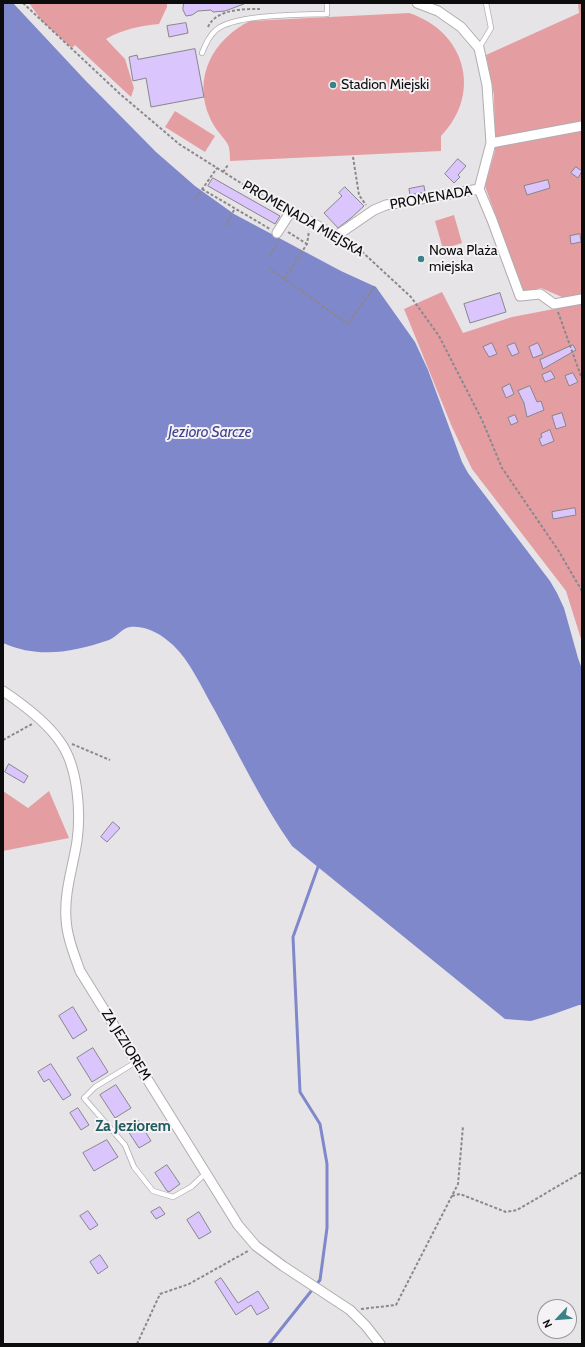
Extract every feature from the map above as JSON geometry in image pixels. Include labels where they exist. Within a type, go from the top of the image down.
[{"type":"street","points":[[417,3],[438,11],[462,27],[479,48],[486,85],[491,143],[479,189]]},
{"type":"street","points":[[491,143],[582,126]]},
{"type":"street","name":"PROMENADA","points":[[336,236],[371,212],[386,206],[479,189],[520,296],[540,294],[554,304]]},
{"type":"street","points":[[281,231],[291,211]]},
{"type":"street","name":"PROMENADA MIEJSKA","points":[[291,211],[336,236]]},
{"type":"street","points":[[554,304],[582,299]]},
{"type":"street","name":"ZA JEZIOREM","points":[[3,691],[40,720],[61,744],[69,759],[75,783],[78,813],[77,840],[66,894],[66,918],[70,942],[80,971],[238,1225],[256,1246],[283,1266],[350,1310],[366,1326],[380,1344]]},
{"type":"lane","points":[[202,54],[208,40],[216,30],[227,23],[245,19],[328,14],[327,3]]},
{"type":"lane","points":[[479,48],[491,28],[486,3]]},
{"type":"lane","points":[[136,1062],[95,1087],[84,1098],[125,1145],[134,1167],[153,1191],[173,1197],[190,1187],[206,1173]]},
{"type":"path","name":"PROMENADA MIEJSKA","points":[[23,3],[118,92],[173,139],[244,185],[291,211]]},
{"type":"path","points":[[353,157],[358,195],[371,212]]},
{"type":"path","points":[[223,172],[228,165]]},
{"type":"path","points":[[196,198],[217,168]]},
{"type":"path","points":[[202,189],[235,209],[307,244]]},
{"type":"path","points":[[226,226],[235,209]]},
{"type":"path","points":[[284,279],[307,244],[309,230]]},
{"type":"path","points":[[270,256],[281,231]]},
{"type":"path","name":"PROMENADA MIEJSKA","points":[[336,236],[358,248],[412,297],[439,336],[482,420],[502,468],[581,584],[582,591]]},
{"type":"path","points":[[269,268],[348,324],[375,286]]},
{"type":"path","points":[[554,304],[582,379]]},
{"type":"path","points":[[3,740],[40,720]]},
{"type":"path","points":[[61,744],[75,744],[110,760]]},
{"type":"path","points":[[350,1310],[396,1305],[458,1184],[463,1126]]},
{"type":"path","points":[[452,1196],[460,1194],[506,1212],[512,1211],[517,1210],[582,1172]]},
{"type":"path","points":[[138,1344],[160,1294],[189,1284],[256,1246]]},
{"type":"shaded area","points":[[29,3],[167,3],[167,7],[159,24],[132,28],[106,39],[125,59],[134,88],[131,97],[75,45],[72,48],[42,21]]},
{"type":"shaded area","points":[[578,3],[582,3],[582,642],[566,591],[472,469],[452,427],[404,309],[442,292],[463,333],[512,317],[559,308],[562,297],[541,288],[523,292],[485,186],[495,151],[494,95],[486,55],[579,13]]},
{"type":"shaded area","name":"Stadion Miejski","points":[[409,13],[428,22],[444,34],[455,48],[462,65],[464,83],[462,101],[454,119],[441,136],[441,151],[230,161],[228,145],[210,118],[205,103],[203,88],[209,61],[216,49],[226,38],[250,21]]},
{"type":"shaded area","points":[[175,111],[215,136],[205,152],[165,127]]},
{"type":"shaded area","points":[[454,215],[462,243],[443,249],[435,221]]},
{"type":"shaded area","points":[[3,791],[28,808],[49,791],[69,838],[3,851]]},
{"type":"water","name":"Jezioro Sarcze","points":[[3,3],[13,3],[85,80],[156,152],[195,186],[234,214],[341,271],[376,287],[415,342],[428,370],[462,462],[468,473],[550,581],[557,593],[564,608],[582,669],[582,1005],[531,1021],[505,1019],[292,846],[261,796],[190,667],[179,651],[163,637],[142,627],[130,627],[124,629],[109,640],[82,648],[56,652],[30,651],[3,643]]},
{"type":"building","points":[[184,3],[244,4],[225,11],[198,11],[192,15],[186,16],[183,10]]},
{"type":"building","points":[[186,23],[188,33],[169,37],[167,26]]},
{"type":"building","points":[[195,49],[204,97],[151,107],[146,78],[133,81],[129,57],[137,55],[138,59]]},
{"type":"building","points":[[458,159],[466,166],[458,175],[460,177],[454,183],[445,174]]},
{"type":"building","points":[[576,167],[582,171],[578,178],[571,173]]},
{"type":"building","points":[[213,178],[280,216],[275,224],[208,186]]},
{"type":"building","points":[[548,180],[550,188],[527,195],[524,186]]},
{"type":"building","points":[[424,186],[425,192],[410,195],[409,189]]},
{"type":"building","points":[[345,187],[364,206],[338,228],[324,213],[342,196],[339,193]]},
{"type":"building","points":[[580,234],[581,242],[571,244],[570,236]]},
{"type":"building","points":[[500,293],[506,312],[470,323],[464,304]]},
{"type":"building","points":[[492,343],[497,354],[489,357],[483,347]]},
{"type":"building","points":[[515,343],[519,353],[512,356],[507,346]]},
{"type":"building","points":[[538,343],[543,354],[533,358],[529,347]]},
{"type":"building","points":[[573,345],[576,350],[543,369],[540,360]]},
{"type":"building","points":[[551,371],[555,378],[545,382],[542,375]]},
{"type":"building","points":[[573,373],[578,382],[569,386],[565,376]]},
{"type":"building","points":[[510,384],[514,394],[506,398],[502,388]]},
{"type":"building","points":[[530,386],[537,402],[541,401],[544,410],[527,417],[524,403],[518,391]]},
{"type":"building","points":[[562,413],[566,426],[556,429],[552,416]]},
{"type":"building","points":[[515,415],[518,422],[511,425],[508,418]]},
{"type":"building","points":[[550,430],[554,441],[542,446],[539,439],[542,437],[541,434]]},
{"type":"building","points":[[575,508],[576,515],[553,519],[552,512]]},
{"type":"building","points":[[9,764],[28,776],[24,783],[5,772]]},
{"type":"building","points":[[113,822],[120,828],[107,842],[101,837]]},
{"type":"building","points":[[73,1007],[87,1030],[73,1039],[59,1016]]},
{"type":"building","points":[[93,1048],[108,1072],[92,1082],[77,1058]]},
{"type":"building","points":[[51,1064],[71,1095],[63,1100],[49,1079],[44,1082],[38,1072]]},
{"type":"building","points":[[116,1085],[131,1108],[115,1118],[100,1095]]},
{"type":"building","points":[[78,1108],[89,1125],[81,1130],[70,1113]]},
{"type":"building","points":[[139,1121],[151,1141],[139,1148],[126,1128]]},
{"type":"building","points":[[107,1140],[118,1157],[94,1171],[83,1153]]},
{"type":"building","points":[[167,1165],[180,1184],[169,1192],[155,1173]]},
{"type":"building","points":[[160,1207],[165,1214],[156,1219],[151,1212]]},
{"type":"building","points":[[88,1211],[98,1225],[90,1230],[80,1216]]},
{"type":"building","points":[[199,1212],[211,1232],[199,1239],[187,1220]]},
{"type":"building","points":[[100,1255],[108,1267],[98,1274],[90,1262]]},
{"type":"building","points":[[221,1278],[238,1303],[258,1291],[269,1308],[257,1315],[251,1305],[236,1315],[215,1282]]},
{"type":"waterway","points":[[269,1344],[320,1280],[327,1228],[327,1164],[320,1124],[300,1092],[293,937],[318,867]]},
{"type":"place","name":"Stadion Miejski","points":[[333,85]]},
{"type":"place","name":"Nowa Plaża miejska","points":[[421,259]]},
{"type":"district","name":"Za Jeziorem","points":[[133,1127]]}]
